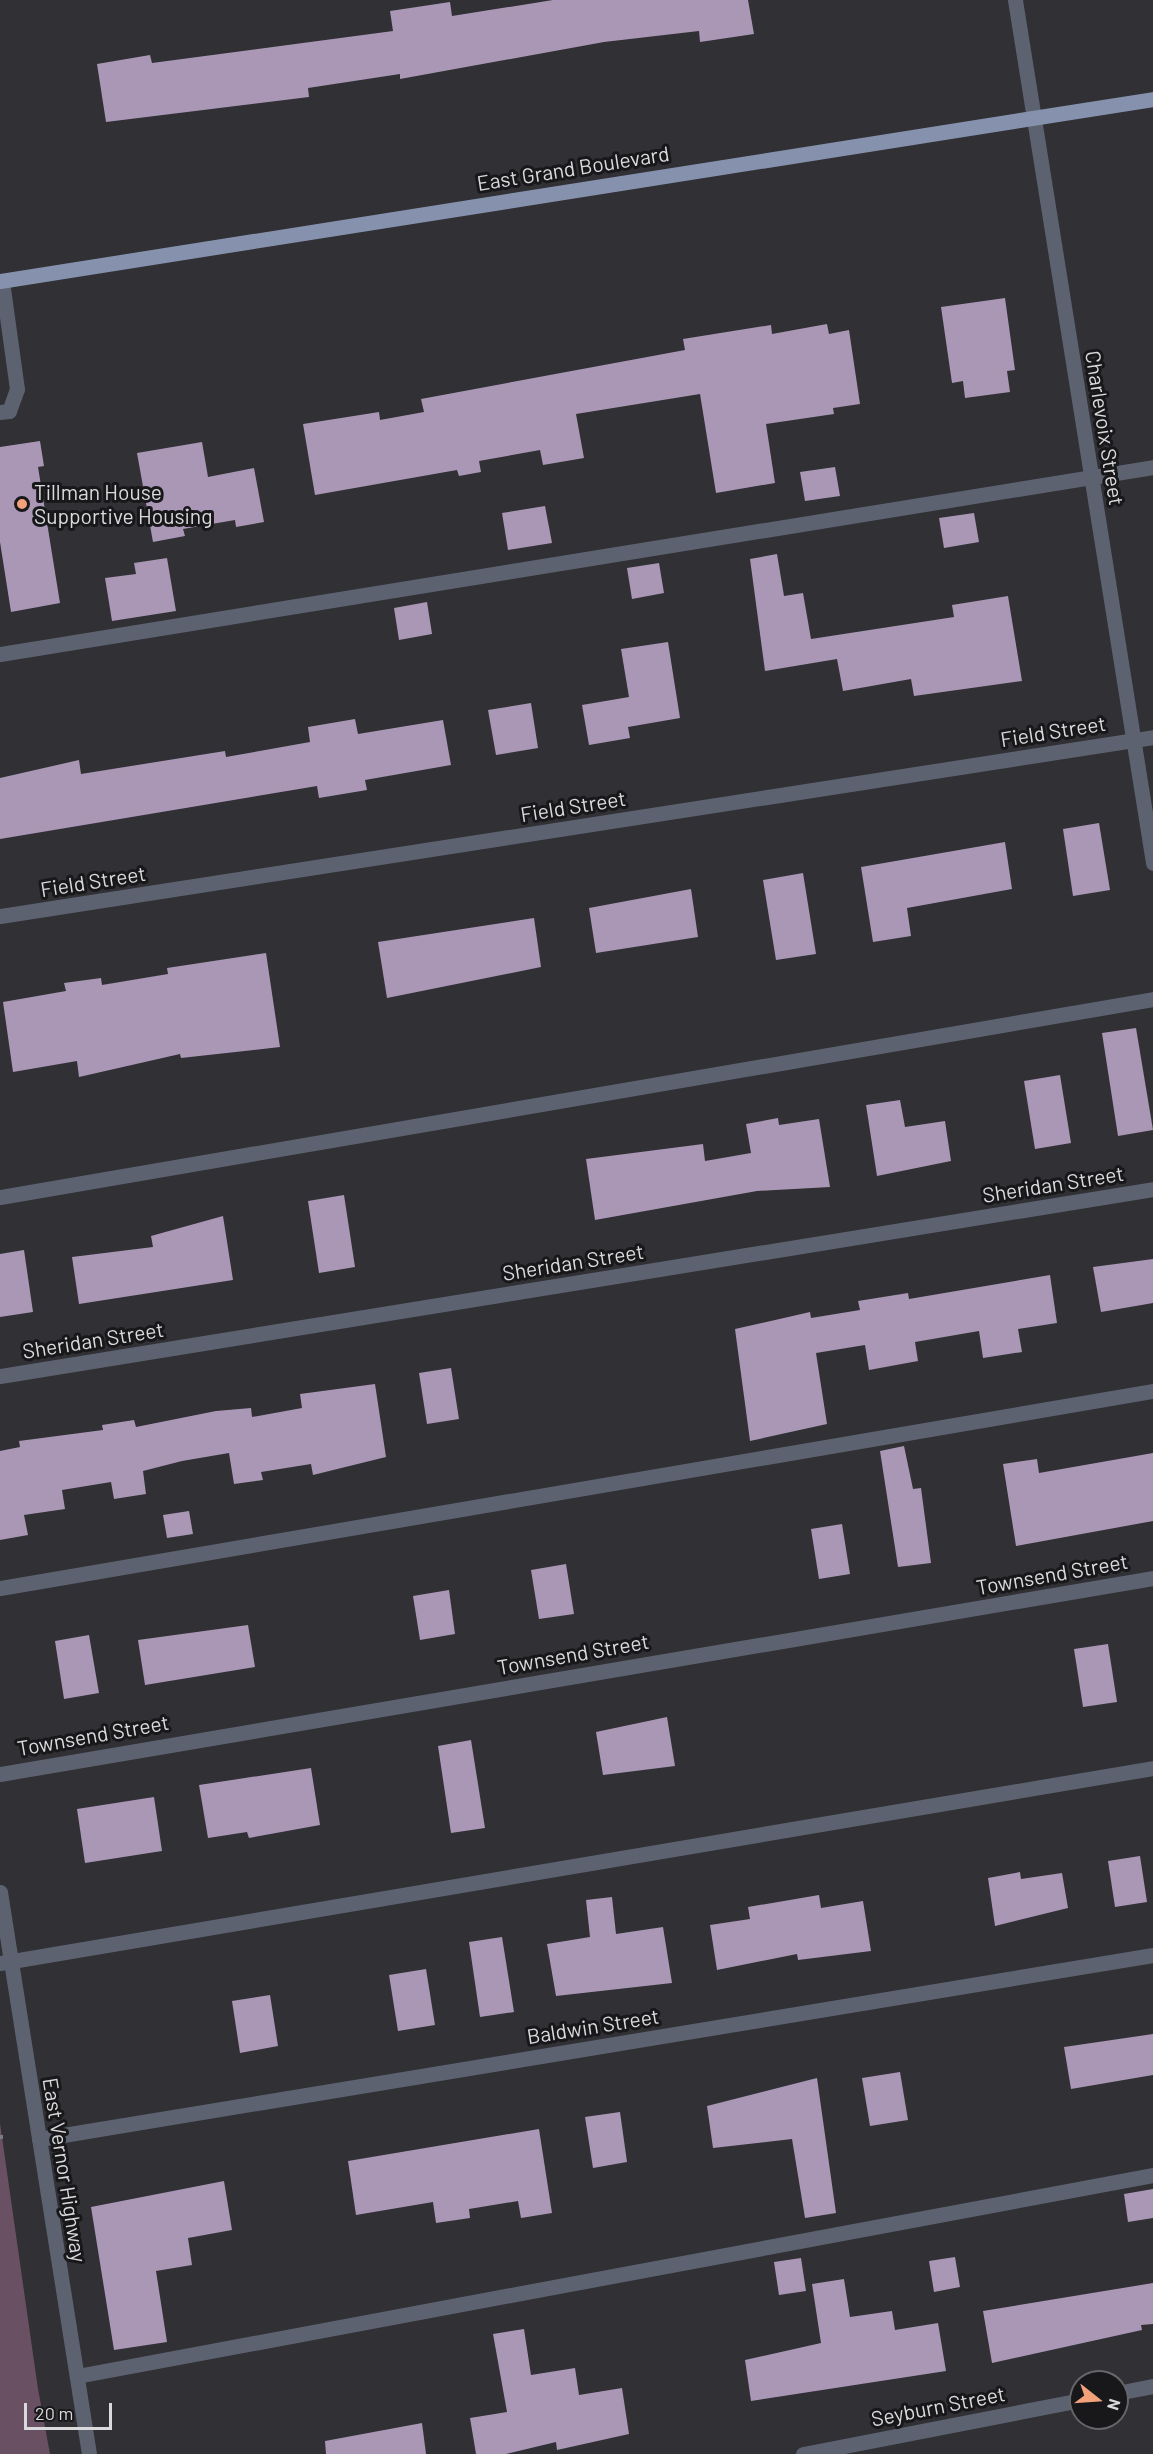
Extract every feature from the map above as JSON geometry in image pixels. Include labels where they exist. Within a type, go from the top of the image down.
[{"type":"main road","name":"East Grand Boulevard","points":[[1,281],[1153,99]]},
{"type":"street","name":"Charlevoix Street","points":[[1015,0],[1153,863]]},
{"type":"street","points":[[0,412],[9,411],[17,389],[1,281]]},
{"type":"street","points":[[0,654],[1153,467]]},
{"type":"street","name":"Field Street","points":[[0,916],[1153,737]]},
{"type":"street","points":[[0,1197],[1153,999]]},
{"type":"street","name":"Sheridan Street","points":[[0,1377],[1153,1189]]},
{"type":"street","points":[[0,1588],[1153,1391]]},
{"type":"street","name":"Townsend Street","points":[[0,1774],[1153,1578]]},
{"type":"street","points":[[6,1962],[1153,1768]]},
{"type":"street","name":"East Vernor Highway","points":[[0,1892],[6,1962],[39,2139],[89,2454]]},
{"type":"street","name":"Baldwin Street","points":[[39,2139],[1153,1955]]},
{"type":"street","points":[[77,2376],[1153,2175]]},
{"type":"street","points":[[1129,2391],[1153,2386]]},
{"type":"street","name":"Seyburn Street","points":[[803,2454],[1069,2402]]},
{"type":"shaded area","points":[[0,2123],[38,2389],[50,2454],[0,2454]]},
{"type":"building","points":[[553,0],[748,0],[754,34],[700,42],[699,31],[604,42],[400,79],[400,74],[308,88],[309,97],[106,122],[97,64],[150,55],[152,63],[393,31],[390,11],[450,2],[452,16]]},
{"type":"building","points":[[1005,298],[1015,370],[1007,371],[1010,392],[965,398],[963,381],[952,383],[941,307]]},
{"type":"building","points":[[827,324],[829,334],[849,330],[860,404],[833,408],[834,414],[766,424],[775,483],[716,493],[700,394],[576,414],[584,458],[543,465],[540,450],[479,461],[481,472],[459,476],[457,470],[315,495],[303,424],[379,412],[380,420],[424,412],[421,399],[685,350],[683,339],[771,325],[772,334]]},
{"type":"building","name":"Tillman House Supportive Housing","points":[[40,441],[44,466],[38,467],[60,603],[11,612],[0,542],[0,447]]},
{"type":"building","points":[[202,442],[208,477],[254,468],[264,522],[236,527],[235,520],[183,529],[185,536],[153,542],[137,453]]},
{"type":"building","points":[[835,467],[840,496],[805,501],[800,472]]},
{"type":"building","points":[[545,506],[552,543],[508,550],[502,513]]},
{"type":"building","points":[[974,513],[979,542],[944,548],[939,518]]},
{"type":"building","points":[[777,554],[784,596],[803,593],[811,639],[954,617],[952,605],[1008,596],[1022,681],[914,696],[911,679],[843,691],[837,659],[765,671],[750,559]]},
{"type":"building","points":[[167,558],[176,611],[112,621],[105,578],[136,574],[134,563]]},
{"type":"building","points":[[659,563],[664,593],[632,599],[627,568]]},
{"type":"building","points":[[427,602],[432,634],[399,640],[394,608]]},
{"type":"building","points":[[668,642],[680,718],[628,727],[630,738],[589,745],[582,705],[629,697],[621,649]]},
{"type":"building","points":[[531,703],[538,748],[496,755],[488,710]]},
{"type":"building","points":[[355,719],[358,734],[443,720],[451,765],[365,780],[367,790],[319,798],[317,786],[0,839],[0,778],[79,760],[81,774],[225,751],[226,757],[310,742],[308,727]]},
{"type":"building","points":[[1099,823],[1110,890],[1073,896],[1063,829]]},
{"type":"building","points":[[1005,842],[1012,889],[907,908],[911,936],[873,942],[861,867]]},
{"type":"building","points":[[803,873],[816,954],[776,960],[763,880]]},
{"type":"building","points":[[691,889],[698,937],[596,953],[589,908]]},
{"type":"building","points":[[534,918],[541,967],[387,998],[378,942]]},
{"type":"building","points":[[266,953],[280,1047],[181,1058],[180,1054],[79,1077],[77,1061],[13,1072],[3,1002],[66,991],[64,983],[101,978],[102,985],[168,974],[167,968]]},
{"type":"building","points":[[1136,1028],[1153,1130],[1118,1136],[1102,1033]]},
{"type":"building","points":[[1060,1075],[1071,1143],[1035,1149],[1024,1081]]},
{"type":"building","points":[[900,1100],[905,1127],[945,1121],[951,1161],[877,1176],[866,1105]]},
{"type":"building","points":[[778,1118],[779,1125],[819,1119],[830,1187],[757,1191],[595,1220],[586,1159],[703,1144],[705,1161],[751,1153],[746,1124]]},
{"type":"building","points":[[344,1195],[355,1267],[319,1273],[308,1201]]},
{"type":"building","points":[[223,1216],[233,1280],[79,1304],[72,1257],[153,1247],[151,1236]]},
{"type":"building","points":[[24,1250],[33,1312],[0,1317],[0,1254]]},
{"type":"building","points":[[1153,1259],[1153,1303],[1101,1312],[1093,1267]]},
{"type":"building","points":[[1050,1275],[1057,1323],[1018,1329],[1022,1352],[983,1358],[979,1331],[915,1342],[918,1361],[869,1370],[865,1345],[816,1353],[827,1424],[750,1441],[735,1329],[810,1312],[811,1318],[860,1310],[858,1301],[908,1293],[909,1299]]},
{"type":"building","points":[[451,1368],[459,1419],[427,1424],[419,1373]]},
{"type":"building","points":[[375,1384],[386,1457],[313,1475],[311,1464],[261,1472],[263,1480],[234,1484],[229,1453],[182,1461],[143,1471],[146,1494],[114,1499],[111,1482],[62,1490],[65,1509],[24,1515],[28,1535],[0,1540],[0,1451],[20,1447],[19,1441],[103,1430],[102,1425],[134,1420],[136,1427],[216,1411],[251,1408],[252,1417],[302,1408],[300,1394]]},
{"type":"building","points":[[904,1446],[913,1489],[921,1488],[931,1563],[898,1567],[880,1451]]},
{"type":"building","points":[[1153,1453],[1153,1521],[1016,1546],[1003,1464],[1037,1459],[1039,1473]]},
{"type":"building","points":[[189,1511],[193,1534],[167,1538],[163,1515]]},
{"type":"building","points":[[842,1524],[850,1574],[819,1579],[811,1529]]},
{"type":"building","points":[[566,1564],[574,1614],[539,1619],[531,1570]]},
{"type":"building","points":[[449,1590],[455,1634],[420,1640],[413,1596]]},
{"type":"building","points":[[248,1625],[255,1667],[145,1685],[138,1640]]},
{"type":"building","points":[[89,1635],[99,1693],[64,1699],[55,1641]]},
{"type":"building","points":[[1108,1644],[1117,1702],[1083,1707],[1074,1649]]},
{"type":"building","points":[[667,1717],[675,1766],[603,1775],[596,1732]]},
{"type":"building","points":[[471,1740],[485,1828],[451,1833],[438,1746]]},
{"type":"building","points":[[311,1768],[320,1825],[249,1838],[247,1832],[208,1838],[199,1785]]},
{"type":"building","points":[[154,1797],[162,1851],[85,1863],[77,1809]]},
{"type":"building","points":[[1140,1856],[1147,1902],[1115,1907],[1108,1861]]},
{"type":"building","points":[[1020,1872],[1021,1879],[1062,1873],[1068,1908],[995,1926],[988,1878]]},
{"type":"building","points":[[819,1895],[821,1908],[863,1901],[871,1951],[798,1960],[797,1954],[717,1970],[710,1925],[750,1919],[748,1907]]},
{"type":"building","points":[[612,1897],[616,1934],[663,1927],[672,1983],[556,1996],[547,1944],[590,1937],[586,1900]]},
{"type":"building","points":[[502,1937],[514,2012],[480,2017],[469,1942]]},
{"type":"building","points":[[426,1969],[435,2025],[398,2031],[389,1975]]},
{"type":"building","points":[[270,1995],[278,2046],[240,2053],[232,2001]]},
{"type":"building","points":[[1153,2034],[1153,2075],[1071,2089],[1064,2047]]},
{"type":"building","points":[[900,2072],[908,2120],[870,2126],[862,2078]]},
{"type":"building","points":[[817,2078],[836,2213],[805,2218],[792,2139],[713,2148],[707,2106]]},
{"type":"building","points":[[620,2112],[627,2162],[593,2168],[585,2117]]},
{"type":"building","points":[[539,2129],[552,2213],[521,2218],[518,2201],[469,2209],[470,2218],[436,2223],[433,2202],[356,2215],[348,2161]]},
{"type":"building","points":[[224,2181],[232,2230],[188,2238],[192,2265],[156,2271],[167,2342],[114,2350],[91,2207]]},
{"type":"building","points":[[1153,2189],[1153,2218],[1128,2222],[1124,2194]]},
{"type":"building","points":[[955,2257],[960,2287],[934,2292],[929,2261]]},
{"type":"building","points":[[801,2258],[806,2291],[779,2295],[774,2262]]},
{"type":"building","points":[[844,2279],[850,2317],[892,2311],[895,2330],[938,2323],[946,2371],[751,2401],[745,2360],[821,2343],[812,2284]]},
{"type":"building","points":[[1153,2283],[1153,2324],[1141,2325],[1142,2330],[992,2363],[983,2311]]},
{"type":"building","points":[[524,2329],[531,2375],[575,2368],[579,2395],[622,2388],[629,2434],[557,2450],[556,2442],[506,2454],[476,2454],[470,2418],[507,2412],[493,2334]]},
{"type":"building","points":[[422,2423],[426,2454],[326,2454],[325,2441]]},
{"type":"place","name":"Tillman House Supportive Housing","points":[[22,504]]}]
